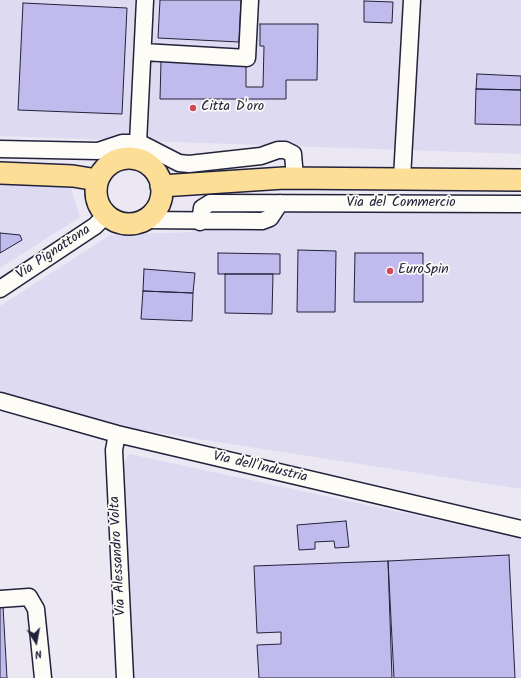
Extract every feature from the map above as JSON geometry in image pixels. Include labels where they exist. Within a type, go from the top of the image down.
[{"type":"main road","points":[[128,158],[135,159],[150,166],[155,171],[161,186],[158,206],[144,220],[128,224],[106,215],[98,202],[96,187],[98,180],[106,167],[112,162],[128,158]]},
{"type":"main road","points":[[0,173],[73,176],[98,180]]},
{"type":"main road","points":[[161,186],[295,178],[521,180]]},
{"type":"street","points":[[138,143],[145,0]]},
{"type":"street","points":[[143,52],[247,58],[250,0]]},
{"type":"street","points":[[402,178],[412,0]]},
{"type":"street","points":[[0,149],[98,151],[122,143],[138,143],[173,160],[189,164],[261,156],[278,150],[285,150],[293,154],[295,178]]},
{"type":"street","name":"Via del Commercio","points":[[144,220],[200,222],[202,208],[210,203],[521,204]]},
{"type":"street","name":"Via Pignattona","points":[[0,289],[95,226],[106,215]]},
{"type":"street","name":"Via dell'Industria","points":[[0,401],[117,434],[521,529]]},
{"type":"street","name":"Via Alessandro Volta","points":[[117,434],[114,450],[125,678]]},
{"type":"street","points":[[0,599],[29,597],[36,609],[43,678]]},
{"type":"shaded area","points":[[0,0],[521,0],[521,154],[0,136]]},
{"type":"shaded area","points":[[0,185],[70,185],[80,217],[0,268]]},
{"type":"shaded area","points":[[193,210],[521,214],[521,489],[95,423],[0,394],[0,306],[110,235],[192,232]]},
{"type":"shaded area","points":[[129,454],[521,538],[521,678],[133,678],[121,467]]},
{"type":"building","points":[[160,0],[241,0],[239,42],[158,38]]},
{"type":"building","points":[[364,1],[393,2],[392,23],[364,22]]},
{"type":"building","points":[[23,3],[127,8],[122,114],[18,110]]},
{"type":"building","points":[[260,24],[318,24],[317,80],[286,80],[286,99],[160,99],[161,61],[246,62],[246,87],[263,87],[264,46],[260,46]]},
{"type":"building","points":[[477,74],[521,76],[521,90],[476,89]]},
{"type":"building","points":[[476,89],[521,90],[521,125],[475,124]]},
{"type":"building","points":[[0,233],[20,235],[22,240],[0,253]]},
{"type":"building","points":[[298,250],[336,251],[335,312],[297,312]]},
{"type":"building","points":[[218,253],[280,254],[280,274],[218,274]]},
{"type":"building","points":[[355,253],[423,253],[423,302],[354,302]]},
{"type":"building","points":[[144,269],[195,273],[193,293],[143,291]]},
{"type":"building","points":[[225,274],[273,274],[272,314],[225,313]]},
{"type":"building","points":[[143,291],[193,293],[192,321],[141,319]]},
{"type":"building","points":[[346,521],[349,547],[335,548],[334,541],[315,542],[315,549],[299,550],[297,525]]},
{"type":"building","points":[[509,555],[515,678],[394,678],[388,561]]},
{"type":"building","points":[[388,561],[392,678],[259,678],[257,645],[281,644],[281,632],[257,633],[254,566]]},
{"type":"building","points":[[0,606],[3,606],[7,678],[0,678]]},
{"type":"place","name":"Citta D'oro","points":[[193,108]]},
{"type":"place","name":"EuroSpin","points":[[390,271]]}]
